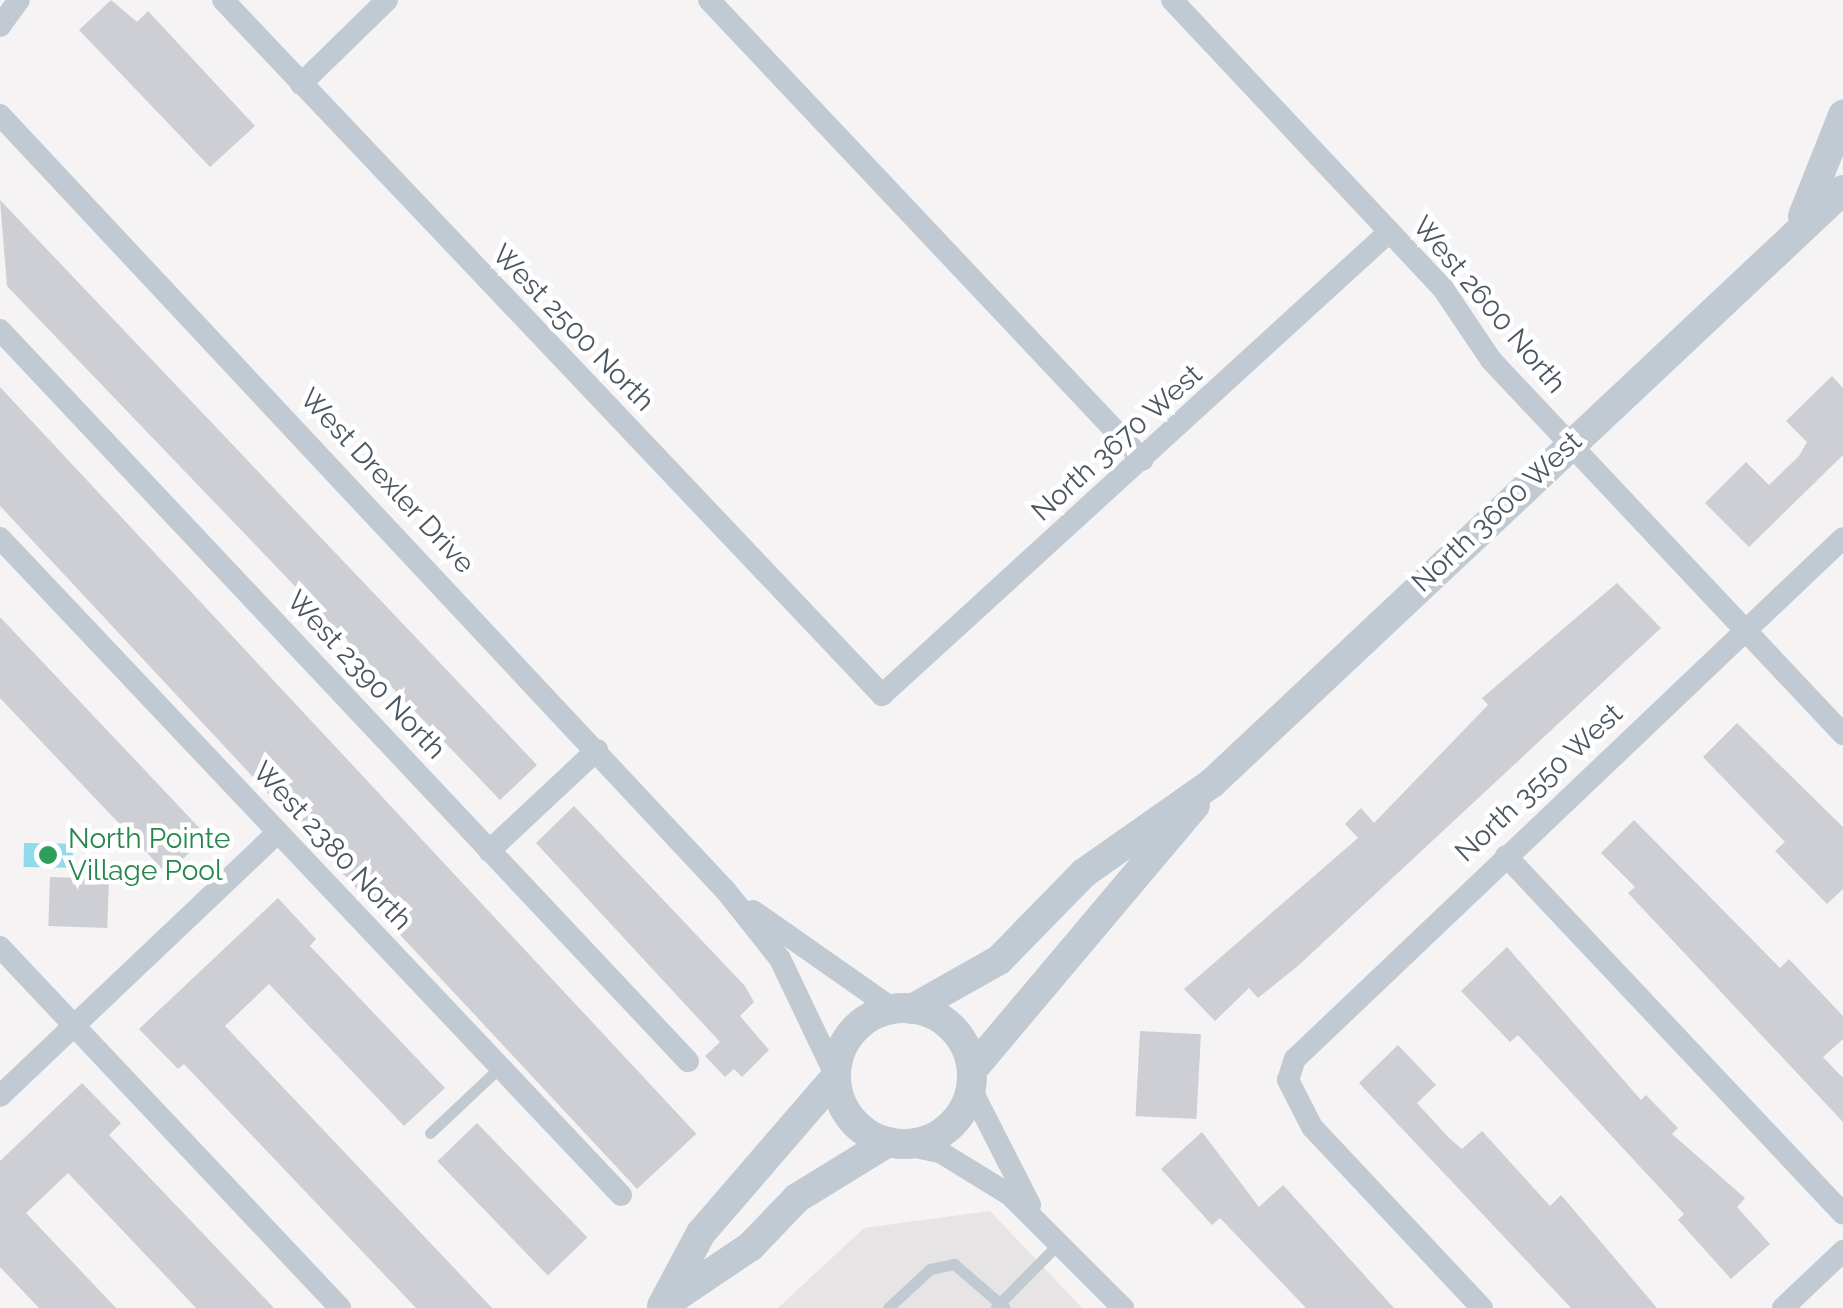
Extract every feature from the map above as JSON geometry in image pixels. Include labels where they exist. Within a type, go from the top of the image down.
[{"type":"street","points":[[0,26],[19,0]]},
{"type":"street","name":"West 2500 North","points":[[222,0],[882,696]]},
{"type":"street","points":[[301,84],[387,0]]},
{"type":"street","points":[[709,0],[1143,460]]},
{"type":"street","name":"West 2600 North","points":[[1172,0],[1389,232],[1569,444],[1843,734]]},
{"type":"street","name":"West Drexler Drive","points":[[0,115],[726,891],[780,959],[835,1075]]},
{"type":"street","name":"North 3600 West","points":[[1783,242],[1822,182],[1843,115]]},
{"type":"street","name":"North 3600 West","points":[[972,1080],[1212,783],[1783,242],[1843,190]]},
{"type":"street","name":"North 3670 West","points":[[882,696],[1389,232]]},
{"type":"street","name":"West 2390 North","points":[[0,330],[688,1061]]},
{"type":"street","name":"West 2380 North","points":[[0,538],[621,1195]]},
{"type":"street","name":"North 3550 West","points":[[1482,1308],[1312,1127],[1288,1080],[1311,1038],[1843,538]]},
{"type":"street","points":[[489,850],[596,750]]},
{"type":"street","name":"North 3600 West","points":[[903,1009],[999,960],[1084,873],[1212,783]]},
{"type":"street","points":[[0,1096],[278,832]]},
{"type":"street","points":[[1506,856],[1843,1213]]},
{"type":"street","name":"West Drexler Drive","points":[[726,891],[903,1009]]},
{"type":"street","points":[[0,947],[340,1308]]},
{"type":"street","points":[[661,1307],[701,1233],[835,1075],[860,1024],[903,1009],[959,1036],[972,1080],[1040,1221]]},
{"type":"street","points":[[835,1075],[856,1124],[897,1144],[977,1172],[1040,1221],[1123,1308]]},
{"type":"street","points":[[661,1307],[751,1246],[797,1198],[897,1144],[942,1134],[972,1080]]},
{"type":"street","points":[[1783,1308],[1843,1250]]},
{"type":"lane","points":[[430,1133],[500,1067]]},
{"type":"lane","points":[[888,1308],[930,1268],[954,1264],[1000,1306],[1060,1242]]},
{"type":"shaded area","points":[[990,1211],[1082,1308],[778,1308],[864,1228]]},
{"type":"water","name":"North Pointe Village Pool","points":[[24,843],[73,844],[73,868],[24,867]]},
{"type":"building","points":[[111,0],[137,22],[148,11],[255,126],[210,167],[79,30]]},
{"type":"building","points":[[0,200],[537,765],[500,800],[7,286]]},
{"type":"building","points":[[1832,376],[1843,388],[1843,455],[1749,547],[1705,503],[1746,462],[1769,485],[1799,456],[1807,442],[1786,421]]},
{"type":"building","points":[[0,387],[696,1134],[637,1189],[0,506]]},
{"type":"building","points":[[1617,583],[1661,628],[1299,965],[1258,998],[1249,988],[1215,1021],[1184,989],[1358,838],[1345,824],[1361,808],[1374,823],[1488,705],[1482,698]]},
{"type":"building","points":[[0,617],[207,836],[167,874],[0,698]]},
{"type":"building","points":[[1737,723],[1843,827],[1843,889],[1827,904],[1775,851],[1785,842],[1703,757]]},
{"type":"building","points":[[574,806],[745,986],[754,1002],[740,1016],[769,1050],[742,1077],[734,1069],[725,1077],[705,1056],[720,1042],[536,843]]},
{"type":"building","points":[[1634,820],[1780,968],[1789,959],[1843,1016],[1843,1039],[1823,1057],[1843,1078],[1843,1122],[1628,893],[1635,887],[1601,853]]},
{"type":"building","points":[[50,877],[109,879],[107,928],[48,926]]},
{"type":"building","points":[[278,898],[316,939],[310,946],[445,1088],[404,1126],[269,984],[225,1026],[492,1308],[416,1308],[184,1064],[178,1069],[139,1029]]},
{"type":"building","points":[[1507,947],[1641,1100],[1646,1095],[1678,1128],[1672,1134],[1745,1198],[1737,1207],[1770,1244],[1731,1279],[1678,1220],[1684,1214],[1518,1035],[1510,1042],[1461,991]]},
{"type":"building","points":[[1140,1031],[1201,1034],[1196,1119],[1136,1116]]},
{"type":"building","points":[[1398,1045],[1436,1085],[1417,1103],[1449,1138],[1462,1149],[1482,1131],[1550,1206],[1561,1195],[1657,1308],[1571,1308],[1359,1083]]},
{"type":"building","points":[[82,1083],[121,1123],[109,1135],[274,1308],[196,1308],[68,1173],[26,1213],[116,1308],[39,1308],[0,1267],[0,1161]]},
{"type":"building","points":[[477,1123],[587,1237],[548,1276],[437,1161]]},
{"type":"building","points":[[1202,1132],[1259,1207],[1283,1185],[1394,1308],[1306,1308],[1220,1218],[1212,1225],[1161,1169]]},
{"type":"place","name":"North Pointe Village Pool","points":[[48,855]]}]
